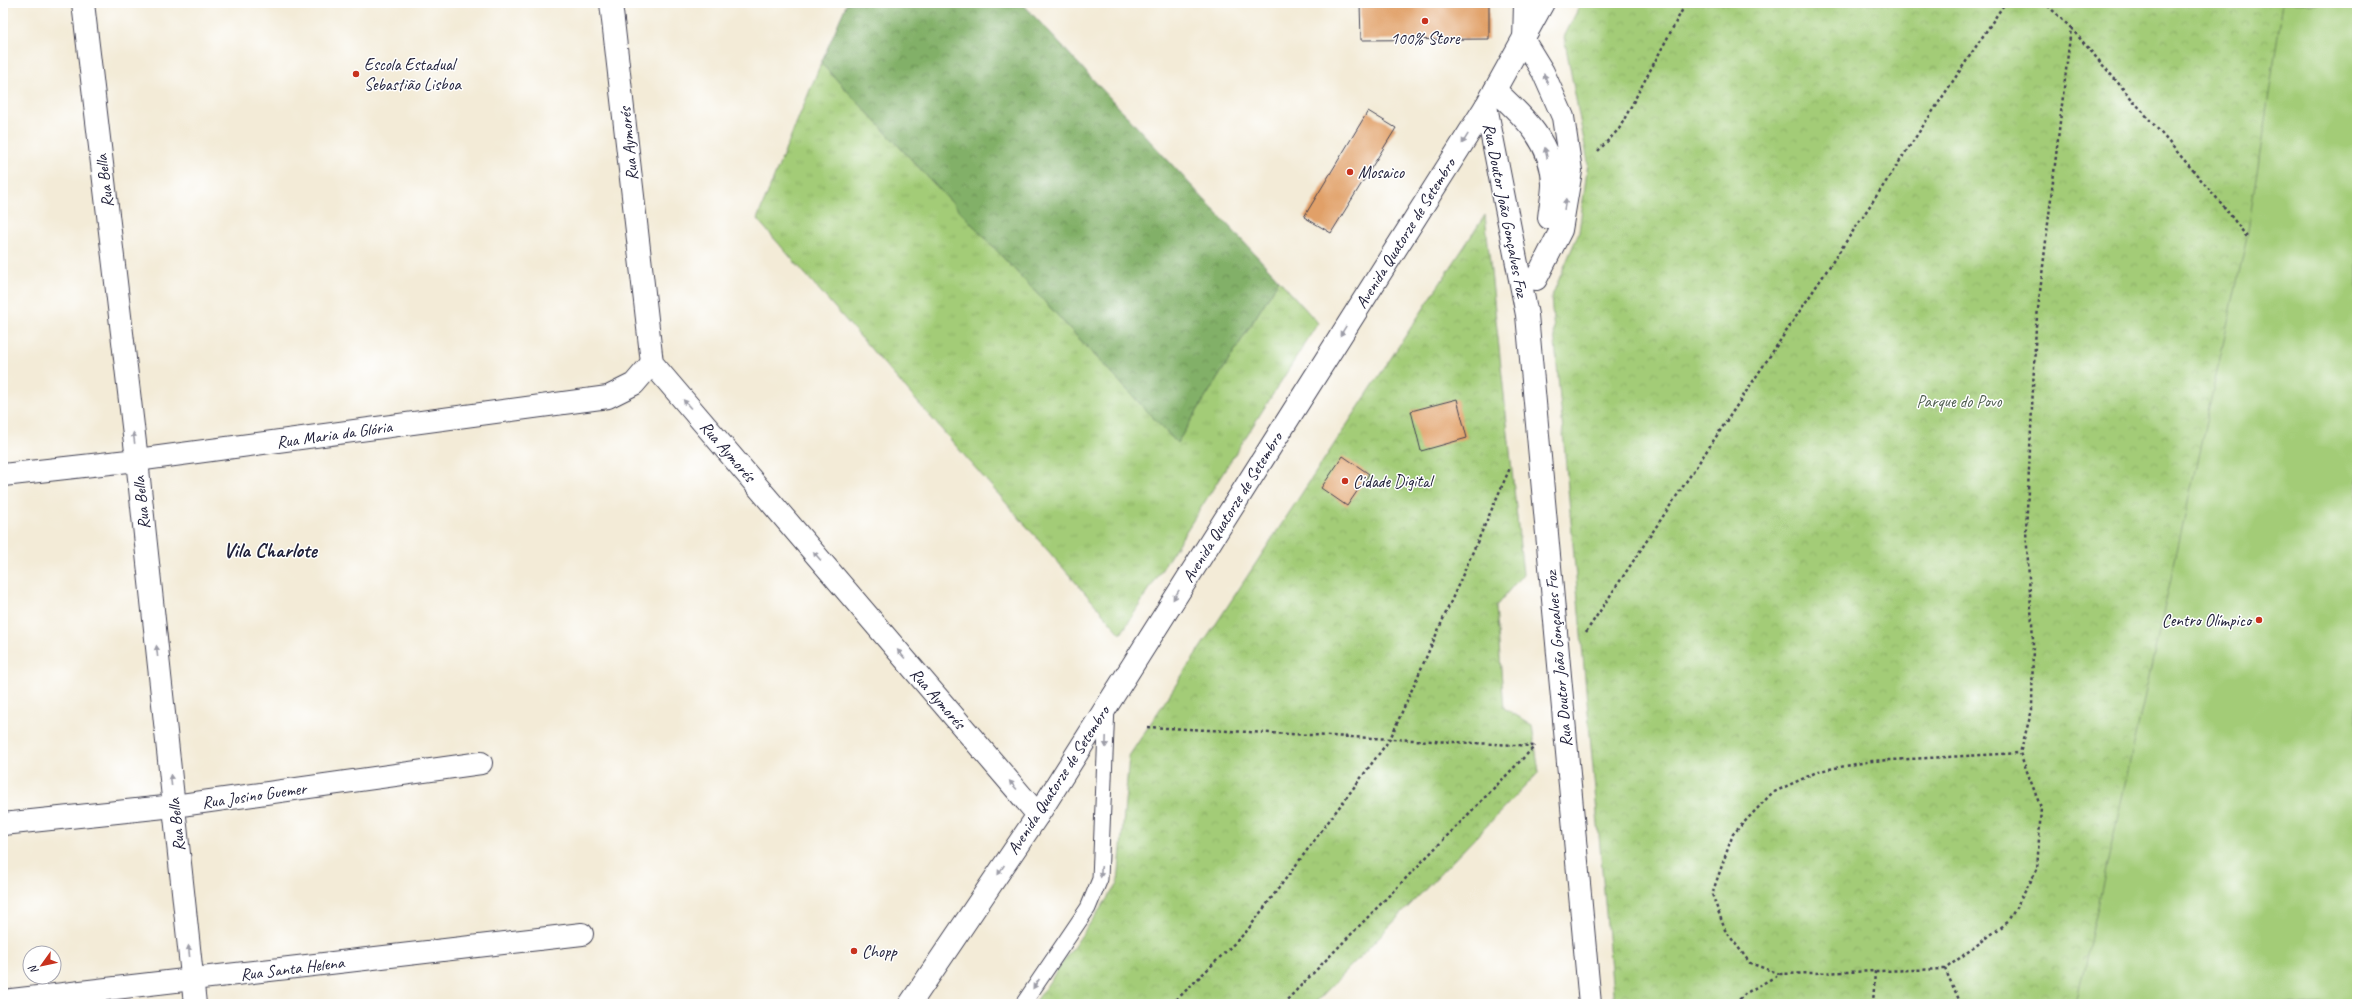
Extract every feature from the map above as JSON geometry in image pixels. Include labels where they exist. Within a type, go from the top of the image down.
[{"type":"street","name":"Rua Bella","points":[[83,3],[137,460],[195,1004]]},
{"type":"street","name":"Rua Aymorés","points":[[612,3],[652,363],[1038,815]]},
{"type":"street","points":[[1525,3],[1524,41],[1543,72],[1563,117],[1571,171],[1561,230],[1536,279]]},
{"type":"street","name":"Avenida Quatorze de Setembro","points":[[910,1004],[1038,815],[1491,98],[1524,41],[1543,3]]},
{"type":"street","name":"Rua Doutor João Gonçalves Foz","points":[[1491,98],[1527,119],[1545,147],[1553,184],[1548,228],[1526,315]]},
{"type":"street","name":"Rua Doutor João Gonçalves Foz","points":[[1491,98],[1526,315],[1590,1004]]},
{"type":"street","name":"Rua Maria da Glória","points":[[3,475],[137,460],[608,397],[634,384],[652,363]]},
{"type":"street","name":"Rua Josino Guemer","points":[[3,824],[174,806],[482,763]]},
{"type":"street","name":"Rua Santa Helena","points":[[3,1002],[582,934]]},
{"type":"lane","points":[[1023,1004],[1088,908],[1100,879],[1108,703]]},
{"type":"path","points":[[1594,156],[1619,129],[1686,3]]},
{"type":"path","points":[[1585,634],[2005,3]]},
{"type":"path","points":[[2045,3],[2071,28],[2221,203],[2247,237]]},
{"type":"path","points":[[2020,753],[1872,761],[1819,771],[1772,793],[1734,834],[1712,894],[1725,930],[1750,963],[1780,974],[1945,969],[2008,922],[2037,870],[2040,808],[2020,753],[2032,710],[2033,639],[2026,531],[2036,326],[2071,28]]},
{"type":"path","points":[[1172,1004],[1246,932],[1390,739],[1512,464]]},
{"type":"path","points":[[1147,727],[1535,746],[1283,1004]]},
{"type":"path","points":[[1945,969],[1961,1004]]},
{"type":"path","points":[[1873,1004],[1876,971]]},
{"type":"path","points":[[1735,1004],[1746,993],[1780,974]]},
{"type":"green space","points":[[847,3],[1022,3],[1279,280],[1177,443],[821,63]]},
{"type":"green space","name":"Parque do Povo","points":[[1581,3],[2357,3],[2357,1004],[1614,1004],[1551,298],[1579,232],[1588,162],[1564,37]]},
{"type":"green space","name":"Centro Olímpico","points":[[2283,3],[2357,3],[2357,1004],[2076,1004],[2247,237]]},
{"type":"green space","points":[[821,63],[1177,443],[1279,280],[1318,323],[1121,634],[757,219]]},
{"type":"green space","points":[[1485,215],[1523,574],[1496,606],[1504,708],[1532,725],[1539,772],[1314,1004],[1034,1004],[1118,883],[1129,756]]},
{"type":"building","name":"100% Store","points":[[1360,3],[1489,3],[1489,39],[1361,40]]},
{"type":"building","name":"Mosaico","points":[[1368,111],[1396,128],[1331,233],[1304,217]]},
{"type":"building","points":[[1457,399],[1467,438],[1421,451],[1411,411]]},
{"type":"building","name":"Cidade Digital","points":[[1343,456],[1369,474],[1347,506],[1321,488]]},
{"type":"place","name":"100% Store","points":[[1425,21]]},
{"type":"place","name":"Escola Estadual Sebastião Lisboa","points":[[356,74]]},
{"type":"place","name":"Mosaico","points":[[1350,172]]},
{"type":"place","name":"Cidade Digital","points":[[1345,481]]},
{"type":"place","name":"Centro Olímpico","points":[[2259,620]]},
{"type":"place","name":"Chopp","points":[[854,951]]},
{"type":"district","name":"Vila Charlote","points":[[270,550]]}]
